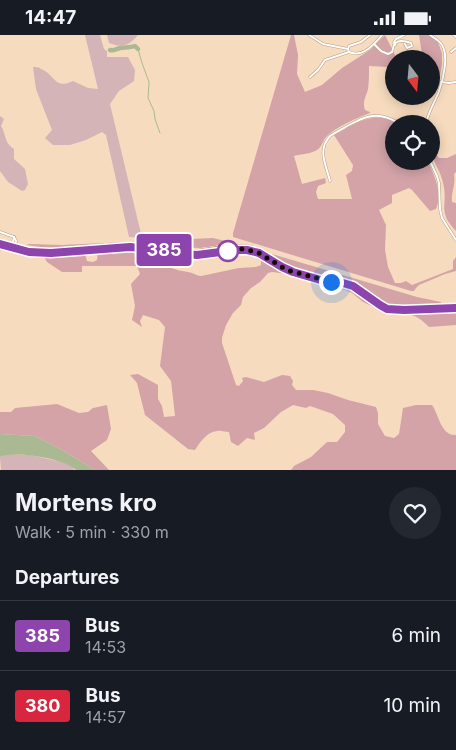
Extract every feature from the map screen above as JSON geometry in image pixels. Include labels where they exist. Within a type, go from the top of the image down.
[{"type":"main road","points":[[0,242],[41,252],[60,253],[121,247],[201,252],[240,247],[250,248],[293,272],[324,281],[353,286],[387,309],[456,308]]},
{"type":"street","points":[[309,35],[323,44],[348,51],[352,54],[359,54],[367,50],[382,35]]},
{"type":"street","points":[[310,77],[318,71],[326,60],[348,51],[349,46],[361,42],[370,35]]},
{"type":"street","points":[[374,44],[386,54],[392,52],[394,41],[404,35]]},
{"type":"street","points":[[428,115],[438,93],[445,66],[444,49],[440,42],[430,35]]},
{"type":"street","points":[[394,45],[404,41],[410,42],[412,46],[407,48],[405,44]]},
{"type":"street","points":[[451,52],[456,48]]},
{"type":"street","points":[[441,82],[456,82]]},
{"type":"street","points":[[330,181],[322,149],[326,140],[362,118],[373,115],[385,117]]},
{"type":"street","points":[[434,170],[439,183],[442,218],[456,240]]},
{"type":"street","points":[[0,232],[14,237],[16,241],[13,246]]},
{"type":"shaded area","points":[[85,35],[100,35],[104,49],[107,51],[107,57],[128,57],[135,70],[134,81],[119,91],[110,104],[142,238],[129,237],[106,135],[102,132],[70,145],[53,145],[45,138],[52,130],[36,89],[33,67],[38,67],[46,72],[58,83],[62,84],[73,81],[88,88],[98,89]]},
{"type":"shaded area","points":[[107,35],[138,35],[132,42],[122,46],[109,43]]},
{"type":"shaded area","points":[[291,35],[294,35],[298,55],[297,74],[305,92],[322,85],[342,68],[370,50],[385,35],[392,50],[385,50],[385,67],[369,66],[368,89],[364,104],[365,110],[370,113],[332,132],[317,150],[294,156],[302,184],[325,178],[326,183],[318,186],[316,192],[318,199],[352,199],[346,175],[352,171],[353,165],[334,135],[365,119],[385,119],[385,170],[432,170],[439,197],[436,209],[430,211],[409,188],[392,195],[392,203],[379,210],[386,225],[385,250],[388,267],[395,283],[406,281],[412,285],[453,269],[453,261],[456,257],[456,271],[419,285],[414,291],[411,291],[233,237]]},
{"type":"shaded area","points":[[419,35],[428,35],[438,42],[442,53],[440,76],[440,50],[421,50]]},
{"type":"shaded area","points":[[0,116],[4,119],[1,126],[7,141],[14,149],[14,159],[25,169],[28,184],[25,190],[22,191],[8,182],[0,171]]},
{"type":"shaded area","points":[[456,154],[452,202],[456,203],[456,231],[446,218],[439,170],[440,158],[447,158]]},
{"type":"shaded area","points":[[213,238],[229,242],[229,244],[200,248],[135,243],[48,248],[26,245],[61,245]]},
{"type":"shaded area","points":[[127,250],[169,253],[170,267],[200,276],[261,265],[261,261],[252,254],[262,257],[287,272],[289,274],[268,273],[243,297],[241,305],[233,313],[226,325],[222,343],[236,385],[239,386],[243,381],[242,378],[246,377],[264,382],[282,375],[290,376],[293,381],[292,385],[296,390],[313,390],[328,393],[376,407],[378,424],[385,436],[394,438],[399,434],[403,408],[416,405],[432,405],[444,429],[456,435],[456,470],[291,470],[294,466],[311,457],[327,442],[337,442],[345,432],[345,425],[333,414],[310,406],[306,408],[293,405],[281,412],[264,428],[254,433],[255,440],[247,438],[238,446],[231,442],[229,432],[218,431],[207,435],[195,450],[188,449],[145,415],[137,383],[130,375],[138,374],[158,385],[158,399],[162,406],[164,417],[175,416],[171,381],[160,366],[165,327],[159,320],[143,315],[140,321],[142,327],[132,320],[135,306],[131,284],[140,274],[137,266],[82,266],[82,272],[62,272],[47,262],[43,255],[82,252],[85,254],[87,261],[93,262],[97,260],[98,252]]},
{"type":"shaded area","points":[[272,254],[417,297],[441,302],[441,304],[393,305],[384,302],[355,281],[303,271],[286,264]]},
{"type":"shaded area","points":[[301,277],[353,289],[388,312],[363,302],[345,290]]},
{"type":"shaded area","points":[[456,310],[456,325],[429,327],[419,318],[406,314],[406,313]]},
{"type":"shaded area","points":[[57,404],[79,413],[88,412],[93,408],[107,405],[111,429],[107,440],[91,451],[109,470],[95,470],[35,436],[0,434],[0,412],[11,412],[15,408]]},
{"type":"shaded area","points":[[0,434],[35,436],[95,470],[76,470],[62,462],[28,455],[0,457]]},
{"type":"shaded area","points":[[6,454],[30,455],[62,462],[73,466],[74,470],[1,470],[0,457]]},
{"type":"waterway","points":[[110,50],[135,46],[138,49]]},
{"type":"waterway","points":[[138,49],[149,82],[148,98],[160,133]]},
{"type":"bus line","name":"385","points":[[0,244],[29,252],[51,253],[130,247],[197,255],[247,250],[257,252],[293,272],[324,281],[353,286],[387,309],[456,308]]},
{"type":"route","points":[[228,251],[226,251],[242,249],[257,252],[287,270],[331,282]]}]
